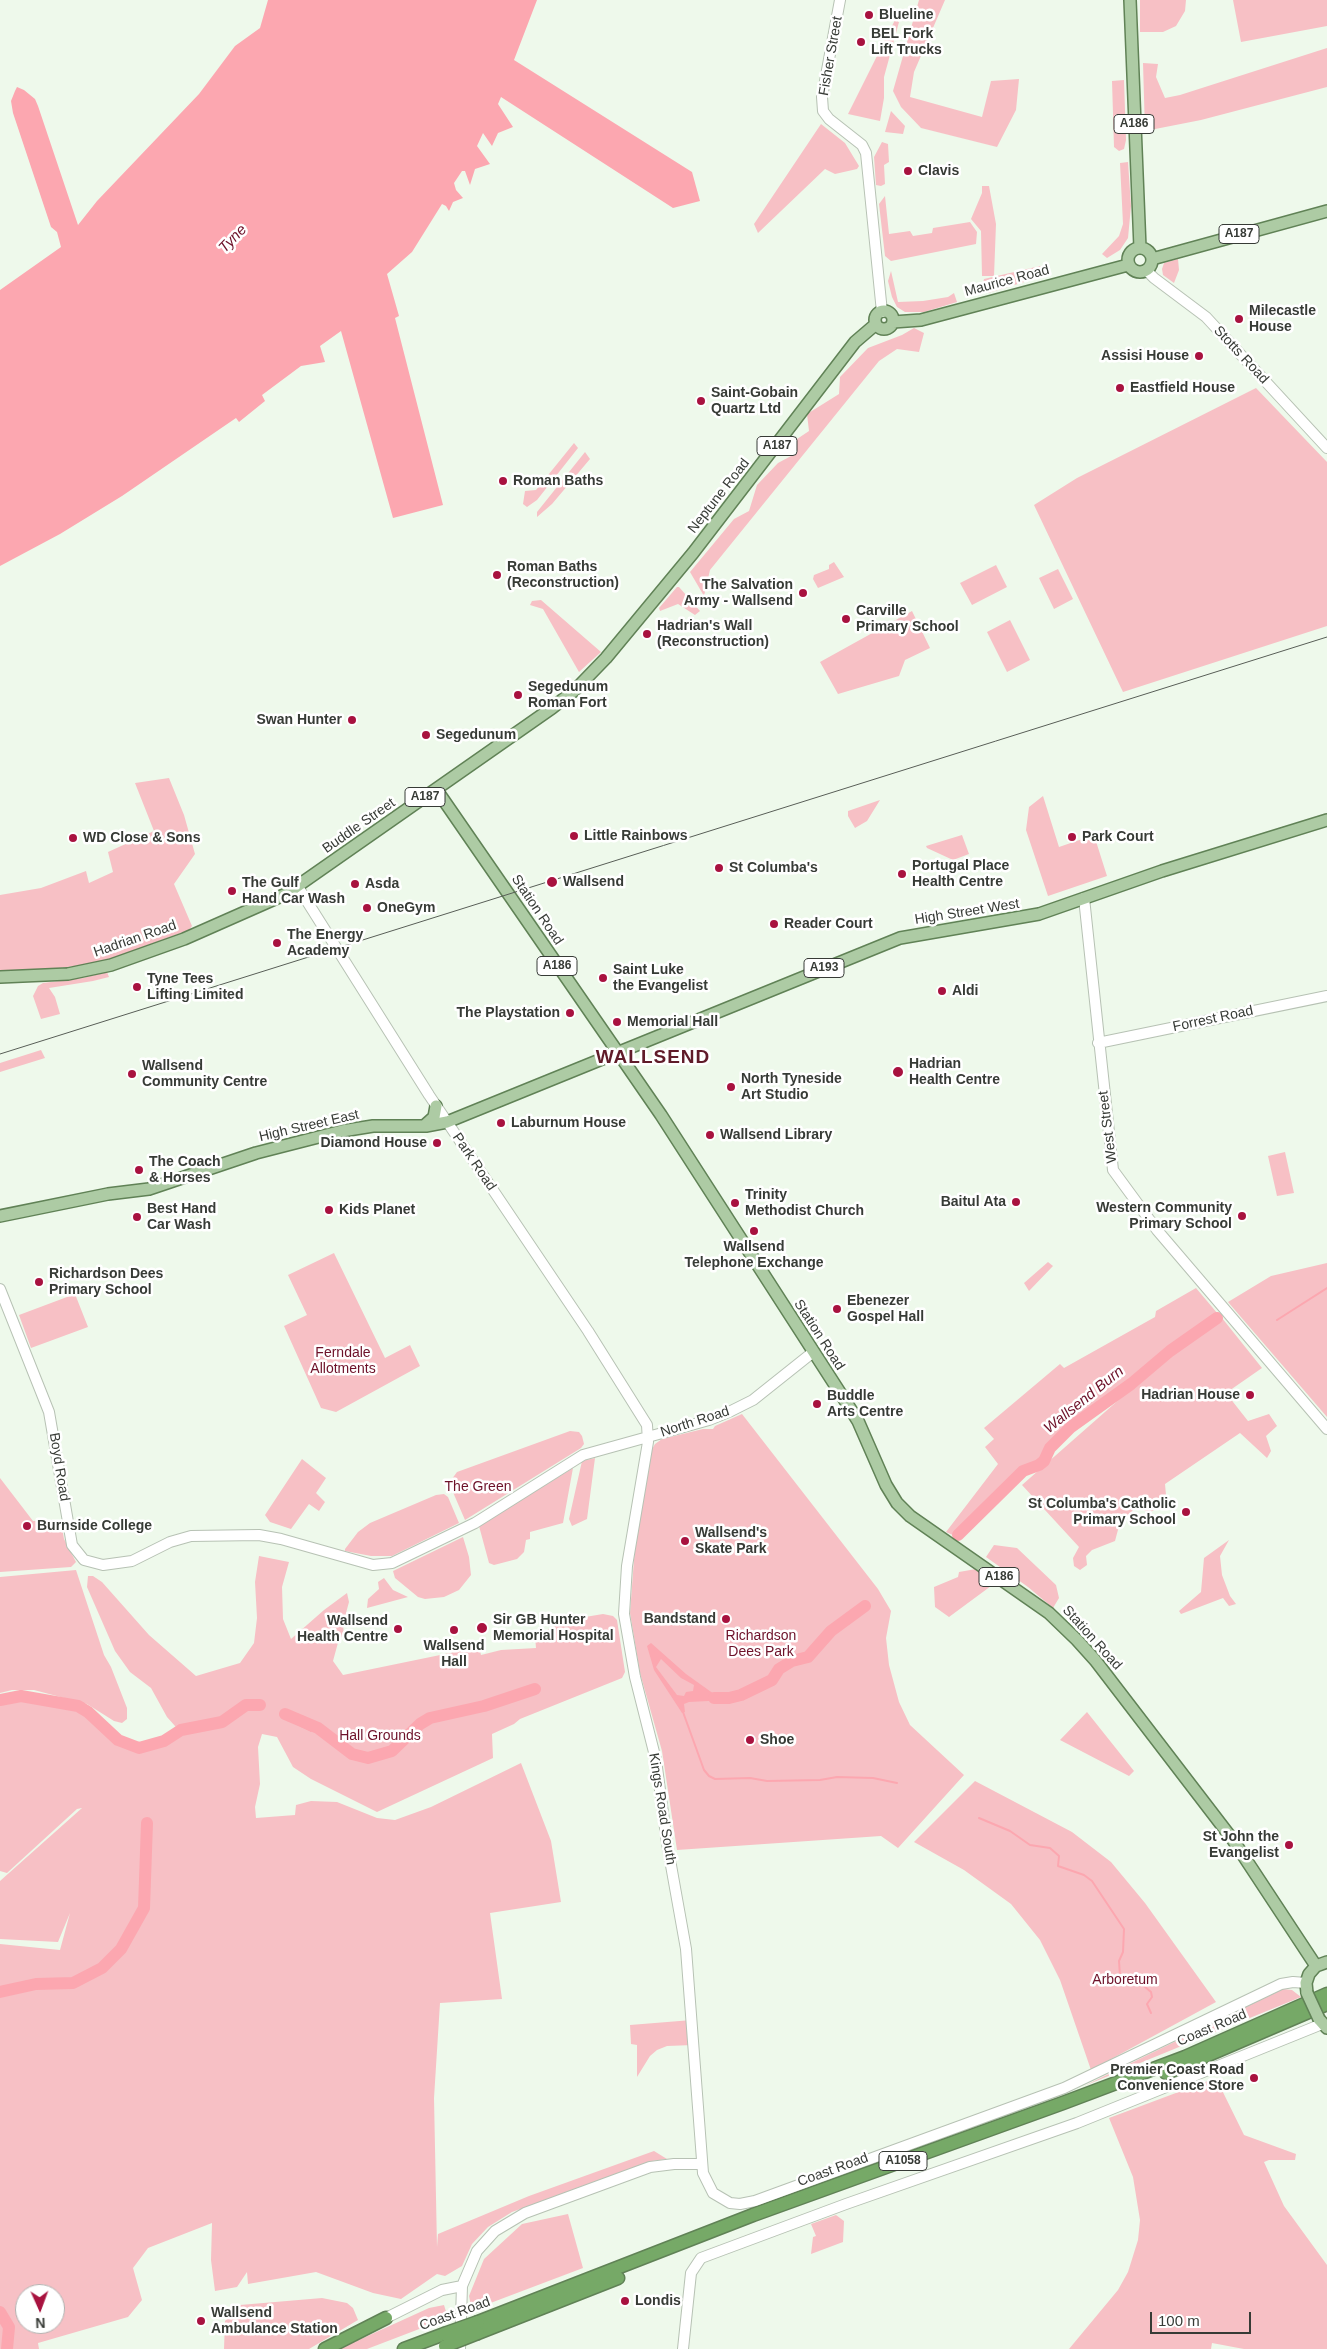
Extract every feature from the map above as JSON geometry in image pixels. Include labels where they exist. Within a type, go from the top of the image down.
[{"type":"highway","name":"Coast Road","points":[[404,2349],[442,2343],[753,2215],[1176,2060],[1327,1994]]},
{"type":"highway","name":"Coast Road","points":[[478,2327],[757,2222],[1190,2064],[1327,2004]]},
{"type":"highway","points":[[325,2349],[386,2318]]},
{"type":"main road","name":"A186","points":[[1130,0],[1140,248]]},
{"type":"main road","name":"A187","points":[[1152,259],[1327,211]]},
{"type":"main road","points":[[1140,248],[1149,252],[1152,259],[1151,265],[1147,270],[1136,272],[1128,266],[1129,254],[1140,248]]},
{"type":"main road","name":"Maurice Road","points":[[893,322],[921,320],[1128,266]]},
{"type":"main road","points":[[876,324],[886,329],[893,322],[890,314],[882,312]]},
{"type":"main road","name":"Neptune Road","points":[[679,570],[856,342],[876,324],[876,317],[882,312]]},
{"type":"main road","name":"Buddle Street","points":[[273,901],[298,887],[575,690],[606,658],[679,570]]},
{"type":"main road","name":"Station Road","points":[[436,789],[468,838],[618,1052],[858,1421],[886,1485],[901,1508],[1048,1613],[1077,1640],[1094,1660],[1233,1840],[1322,1964],[1309,1974],[1306,1988]]},
{"type":"main road","name":"High Street West","points":[[618,1052],[900,938],[927,932],[1026,918],[1162,871],[1327,820]]},
{"type":"main road","name":"Hadrian Road","points":[[0,977],[68,974],[111,965],[184,939],[273,901]]},
{"type":"main road","name":"High Street East","points":[[0,1216],[108,1194],[149,1189],[256,1153],[342,1131],[373,1126],[422,1126],[447,1122],[618,1052]]},
{"type":"main road","points":[[422,1126],[434,1117],[436,1106]]},
{"type":"main road","points":[[1306,1988],[1323,2024]]},
{"type":"street","name":"Fisher Street","points":[[840,0],[822,97],[823,111],[829,119],[853,136],[862,145],[866,153],[882,312]]},
{"type":"street","name":"Stotts Road","points":[[1147,270],[1154,278],[1206,317],[1327,448]]},
{"type":"street","name":"Park Road","points":[[298,887],[436,1106],[638,1409],[647,1425],[648,1437]]},
{"type":"street","name":"West Street","points":[[1084,898],[1110,1150],[1116,1175],[1157,1230],[1327,1429]]},
{"type":"street","name":"Forrest Road","points":[[1098,1044],[1327,996]]},
{"type":"street","name":"Boyd Road","points":[[0,1289],[49,1412],[70,1539],[77,1554],[84,1560],[98,1565],[126,1562],[177,1540],[197,1536],[272,1536],[337,1555]]},
{"type":"street","name":"North Road","points":[[337,1555],[376,1565],[398,1561],[475,1522],[568,1462],[591,1452],[709,1420],[753,1400],[812,1353]]},
{"type":"street","name":"Kings Road South","points":[[648,1437],[627,1566],[624,1614],[635,1677],[656,1760],[667,1843],[686,1949],[702,2164],[706,2183]]},
{"type":"street","name":"Coast Road","points":[[706,2183],[717,2197],[730,2203],[744,2204],[755,2201],[1064,2088],[1281,1984],[1293,1982],[1306,1988]]},
{"type":"street","points":[[683,2349],[690,2281],[695,2264],[701,2258],[1077,2123],[1323,2024]]},
{"type":"street","points":[[460,2349],[462,2286],[470,2264],[483,2244],[495,2231],[516,2217],[650,2167],[674,2164],[702,2164]]},
{"type":"street","points":[[386,2318],[442,2290],[462,2286]]},
{"type":"green space","points":[[919,0],[945,0],[914,72],[910,97],[982,117],[991,81],[1019,79],[1016,110],[997,147],[921,128],[901,107],[893,91]]},
{"type":"green space","points":[[1140,0],[1186,0],[1185,11],[1176,26],[1163,32],[1140,32]]},
{"type":"green space","points":[[1233,0],[1327,0],[1327,26],[1241,42]]},
{"type":"green space","points":[[895,20],[899,22],[884,77],[884,98],[880,121],[848,114]]},
{"type":"green space","points":[[1327,48],[1327,87],[1201,120],[1145,131],[1143,63],[1158,64],[1156,77],[1165,98],[1180,95]]},
{"type":"green space","points":[[1124,80],[1126,140],[1124,149],[1119,151],[1114,147],[1112,81]]},
{"type":"green space","points":[[891,111],[905,126],[903,134],[885,132]]},
{"type":"green space","points":[[821,124],[845,143],[859,166],[857,169],[835,174],[825,169],[758,233],[754,224]]},
{"type":"green space","points":[[882,142],[888,144],[889,162],[884,165],[885,184],[881,186],[876,185],[874,157]]},
{"type":"green space","points":[[1128,162],[1131,206],[1128,238],[1120,250],[1107,258],[1102,254],[1119,236],[1123,224],[1120,163]]},
{"type":"green space","points":[[982,186],[989,186],[996,224],[994,276],[982,276],[981,231],[971,219],[982,193]]},
{"type":"green space","points":[[885,196],[889,234],[910,231],[913,236],[932,233],[933,228],[970,222],[977,232],[976,244],[891,261],[885,256],[879,204]]},
{"type":"green space","points":[[1178,259],[1179,270],[1174,283],[1163,275],[1162,269],[1164,263]]},
{"type":"green space","points":[[1040,266],[1044,276],[988,293],[982,288],[984,279]]},
{"type":"green space","points":[[891,271],[898,302],[948,297],[954,293],[957,302],[924,312],[905,312],[897,307],[892,297],[888,281]]},
{"type":"green space","points":[[914,328],[924,333],[919,352],[897,349],[879,361],[710,570],[704,596],[690,572],[734,519],[749,511],[757,485],[778,463],[791,456],[794,441],[809,431],[807,414],[839,394],[840,377],[868,348],[902,335]]},
{"type":"green space","points":[[1256,388],[1327,462],[1327,626],[1123,692],[1034,505],[1077,478]]},
{"type":"green space","points":[[574,443],[578,448],[537,500],[527,507],[523,504],[525,491],[536,490]]},
{"type":"green space","points":[[585,452],[590,459],[552,504],[537,517],[537,512]]},
{"type":"green space","points":[[834,562],[844,577],[818,588],[813,579],[814,575],[829,569],[829,565]]},
{"type":"green space","points":[[996,565],[1007,587],[972,605],[960,583]]},
{"type":"green space","points":[[1058,569],[1073,599],[1054,609],[1039,578]]},
{"type":"green space","points":[[677,587],[700,611],[695,615],[678,604],[660,611],[659,608]]},
{"type":"green space","points":[[541,600],[601,652],[579,672],[543,609],[530,605],[532,601]]},
{"type":"green space","points":[[912,611],[930,648],[905,660],[899,676],[838,694],[820,662]]},
{"type":"green space","points":[[1010,620],[1030,660],[1007,672],[987,632]]},
{"type":"green space","points":[[169,778],[184,815],[195,854],[174,884],[192,926],[189,930],[113,958],[83,965],[52,969],[0,971],[0,895],[41,888],[86,871],[89,883],[113,872],[108,852],[154,831],[135,783]]},
{"type":"green space","points":[[1043,796],[1059,847],[1094,835],[1107,876],[1048,896],[1026,830],[1029,807]]},
{"type":"green space","points":[[880,800],[867,821],[855,828],[848,816],[848,811]]},
{"type":"green space","points":[[962,835],[969,854],[953,860],[926,846]]},
{"type":"green space","points":[[107,972],[109,977],[49,988],[55,997],[60,1014],[41,1019],[33,996],[38,986],[43,983],[83,978]]},
{"type":"green space","points":[[41,1050],[45,1058],[0,1072],[0,1063]]},
{"type":"green space","points":[[1285,1152],[1294,1193],[1277,1196],[1268,1156]]},
{"type":"green space","name":"Ferndale Allotments","points":[[334,1253],[385,1358],[410,1345],[420,1366],[336,1412],[321,1408],[284,1326],[307,1315],[288,1275]]},
{"type":"green space","points":[[1048,1262],[1053,1266],[1029,1291],[1024,1283]]},
{"type":"green space","points":[[1327,1263],[1327,1417],[1228,1302],[1271,1276]]},
{"type":"green space","points":[[1196,1288],[1218,1314],[1070,1424],[1037,1461],[1021,1467],[1010,1477],[1008,1482],[955,1536],[946,1532],[998,1464],[985,1447],[994,1439],[984,1428],[1060,1364],[1064,1368],[1155,1317],[1156,1311]]},
{"type":"green space","points":[[75,1294],[88,1327],[31,1348],[19,1315]]},
{"type":"green space","points":[[1222,1318],[1262,1368],[1226,1393],[1248,1421],[1269,1414],[1277,1426],[1266,1436],[1271,1451],[1267,1458],[1240,1433],[1165,1484],[1166,1495],[1160,1507],[1150,1512],[1137,1508],[1133,1510],[1119,1526],[1115,1541],[1092,1550],[1086,1556],[1087,1565],[1080,1570],[1074,1566],[1073,1558],[1079,1547],[1022,1485],[1172,1353]]},
{"type":"green space","name":"Richardson Dees Park","points":[[742,1414],[878,1589],[891,1611],[886,1638],[889,1665],[899,1702],[910,1725],[964,1775],[898,1848],[881,1836],[677,1850],[662,1751],[640,1673],[630,1613],[636,1533],[651,1451],[655,1444],[662,1439],[703,1429],[713,1429],[715,1426]]},
{"type":"green space","name":"The Green","points":[[570,1431],[579,1432],[582,1436],[584,1444],[581,1448],[465,1520],[449,1483],[457,1472]]},
{"type":"green space","points":[[595,1458],[587,1519],[572,1526],[569,1519],[582,1461]]},
{"type":"green space","points":[[302,1459],[326,1478],[316,1493],[325,1502],[319,1511],[309,1504],[291,1529],[270,1522],[265,1515]]},
{"type":"green space","name":"The Green","points":[[573,1468],[563,1523],[530,1532],[530,1539],[526,1540],[524,1552],[517,1559],[494,1565],[489,1563],[479,1526]]},
{"type":"green space","name":"Burnside College","points":[[0,1478],[33,1521],[53,1520],[54,1528],[62,1528],[64,1539],[76,1562],[71,1567],[0,1572]]},
{"type":"green space","name":"The Green","points":[[444,1494],[448,1497],[459,1523],[392,1556],[371,1556],[345,1551],[358,1532],[370,1523],[436,1495]]},
{"type":"green space","points":[[463,1537],[469,1557],[471,1575],[459,1590],[444,1597],[425,1599],[418,1597],[395,1578],[393,1571]]},
{"type":"green space","points":[[1229,1540],[1220,1556],[1222,1575],[1230,1596],[1236,1604],[1229,1606],[1223,1598],[1181,1614],[1179,1611],[1201,1592],[1204,1558]]},
{"type":"green space","points":[[994,1545],[1017,1548],[1056,1585],[1059,1598],[1053,1608],[1028,1587],[986,1557]]},
{"type":"green space","name":"Hall Grounds","points":[[259,1556],[289,1562],[282,1587],[283,1619],[291,1639],[347,1593],[349,1602],[343,1624],[344,1635],[339,1639],[333,1661],[343,1675],[479,1647],[481,1655],[501,1650],[536,1648],[535,1636],[567,1620],[603,1614],[613,1616],[617,1620],[625,1672],[622,1678],[520,1719],[514,1724],[492,1734],[493,1758],[377,1812],[311,1779],[293,1767],[277,1737],[262,1734],[258,1747],[260,1784],[255,1807],[256,1818],[295,1815],[296,1805],[311,1801],[337,1802],[377,1818],[395,1820],[431,1807],[521,1763],[551,1841],[561,1902],[490,1913],[502,1999],[440,2003],[434,2098],[437,2247],[438,2234],[529,2196],[654,2151],[667,2159],[652,2161],[512,2212],[488,2227],[472,2244],[462,2266],[445,2276],[437,2274],[401,2299],[373,2293],[316,2272],[248,2284],[247,2272],[237,2287],[215,2291],[211,2260],[212,2223],[148,2248],[133,2268],[142,2300],[128,2317],[38,2343],[39,2349],[0,2349],[0,1944],[60,1950],[70,1913],[58,1942],[0,1939],[0,1881],[82,1808],[77,1809],[7,1873],[0,1871],[0,1703],[22,1699],[76,1708],[87,1714],[109,1738],[120,1746],[137,1751],[158,1746],[183,1735],[167,1717],[151,1688],[130,1672],[115,1651],[87,1587],[88,1576],[93,1576],[102,1582],[149,1635],[196,1676],[240,1663],[254,1643],[257,1618],[255,1582]]},
{"type":"green space","points":[[976,1569],[993,1582],[991,1586],[949,1617],[935,1607],[934,1587],[958,1577],[959,1572]]},
{"type":"green space","points":[[76,1570],[104,1655],[111,1667],[127,1708],[127,1719],[122,1723],[114,1721],[87,1704],[34,1690],[12,1690],[0,1693],[0,1577]]},
{"type":"green space","points":[[384,1578],[393,1590],[408,1597],[367,1608],[368,1599],[379,1589],[378,1582]]},
{"type":"green space","points":[[1087,1712],[1134,1771],[1129,1776],[1060,1740]]},
{"type":"green space","name":"Arboretum","points":[[975,1781],[1072,1832],[1111,1862],[1145,1903],[1216,2002],[1091,2070],[1060,1980],[1040,1940],[1011,1904],[964,1870],[914,1842]]},
{"type":"green space","points":[[1283,1989],[1292,1990],[1301,1997],[1084,2086]]},
{"type":"green space","points":[[692,2020],[693,2045],[667,2046],[657,2050],[650,2056],[637,2077],[637,2045],[631,2044],[630,2025]]},
{"type":"green space","points":[[1216,2078],[1244,2135],[1296,2154],[1295,2160],[1269,2160],[1264,2162],[1284,2206],[1327,2265],[1327,2349],[1244,2349],[1212,2343],[1211,2349],[1069,2349],[1118,2290],[1128,2272],[1138,2240],[1140,2220],[1133,2177],[1109,2118]]},
{"type":"green space","points":[[568,2214],[583,2268],[472,2310],[469,2296],[484,2259],[522,2224]]},
{"type":"green space","points":[[836,2215],[844,2221],[843,2242],[811,2254],[813,2237],[816,2236],[811,2224]]},
{"type":"green space","points":[[322,2298],[347,2303],[353,2308],[358,2320],[309,2349],[224,2349],[225,2321],[240,2305]]},
{"type":"green space","points":[[444,2305],[448,2318],[367,2349],[339,2349],[429,2308]]},
{"type":"water","name":"Tyne","points":[[268,0],[537,0],[514,60],[692,172],[700,201],[673,208],[501,97],[498,104],[513,127],[498,133],[492,146],[483,133],[477,146],[490,164],[475,169],[470,185],[465,171],[462,171],[454,183],[456,190],[463,198],[453,202],[449,211],[442,204],[412,252],[387,274],[399,316],[395,318],[443,505],[393,518],[341,331],[320,346],[325,362],[301,366],[262,395],[265,401],[239,422],[236,418],[122,496],[60,534],[0,566],[0,290],[61,247],[57,232],[51,227],[13,113],[11,101],[15,91],[17,87],[35,99],[78,225],[97,201],[199,94],[235,46],[260,28]]},
{"type":"water","points":[[651,1643],[686,1674],[714,1694],[729,1698],[728,1700],[689,1702],[684,1704],[685,1712],[682,1713],[654,1670],[647,1646]],"holes":[[[661,1659],[681,1678],[694,1685],[693,1691],[686,1692],[684,1696],[677,1695],[656,1667]]]},
{"type":"water","points":[[287,1711],[304,1716],[318,1728],[311,1732],[299,1726],[284,1716]]},
{"type":"waterway","name":"Wallsend Burn","points":[[1277,1320],[1327,1288]]},
{"type":"waterway","name":"Wallsend Burn","points":[[958,1535],[1023,1471],[1044,1461],[1050,1448],[1071,1427],[1131,1384],[1170,1351],[1217,1318]]},
{"type":"waterway","name":"Wallsend Burn","points":[[714,1698],[729,1698],[741,1695],[772,1680],[779,1669],[792,1661],[808,1657],[831,1631],[865,1606]]},
{"type":"waterway","name":"Wallsend Burn","points":[[285,1714],[318,1728],[352,1754],[368,1758],[392,1751],[420,1724],[430,1718],[484,1706],[535,1689]]},
{"type":"waterway","name":"Wallsend Burn","points":[[0,1700],[21,1696],[78,1706],[88,1712],[118,1740],[139,1748],[164,1741],[181,1730],[222,1722],[246,1705],[260,1705]]},
{"type":"waterway","points":[[683,1712],[704,1770],[715,1779],[750,1778],[767,1781],[820,1780],[837,1777],[873,1778],[897,1783]]},
{"type":"waterway","points":[[979,1818],[1010,1831],[1030,1845],[1050,1848],[1059,1856],[1058,1866],[1084,1875],[1092,1881],[1124,1929],[1123,1952],[1119,1961],[1120,1977],[1126,1982],[1144,1986],[1151,1992],[1152,1997],[1147,2004],[1151,2013]]},
{"type":"waterway","points":[[0,1992],[36,1984],[73,1983],[102,1968],[121,1949],[144,1908],[147,1823]]},
{"type":"waterway","points":[[0,2312],[9,2327],[7,2349]]},
{"type":"tram line","points":[[0,1054],[1327,637]]},
{"type":"place","name":"Blueline","points":[[869,15]]},
{"type":"place","name":"BEL Fork Lift Trucks","points":[[861,42]]},
{"type":"place","name":"Clavis","points":[[908,171]]},
{"type":"place","name":"Milecastle House","points":[[1239,319]]},
{"type":"place","name":"Assisi House","points":[[1199,356]]},
{"type":"place","name":"Eastfield House","points":[[1120,388]]},
{"type":"place","name":"Saint-Gobain Quartz Ltd","points":[[701,401]]},
{"type":"place","name":"Roman Baths","points":[[503,481]]},
{"type":"place","name":"Roman Baths (Reconstruction)","points":[[497,575]]},
{"type":"place","name":"The Salvation Army - Wallsend","points":[[803,593]]},
{"type":"place","name":"Carville Primary School","points":[[846,619]]},
{"type":"place","name":"Hadrian's Wall (Reconstruction)","points":[[647,634]]},
{"type":"place","name":"Segedunum Roman Fort","points":[[518,695]]},
{"type":"place","name":"Swan Hunter","points":[[352,720]]},
{"type":"place","name":"Segedunum","points":[[426,735]]},
{"type":"place","name":"Little Rainbows","points":[[574,836]]},
{"type":"place","name":"Park Court","points":[[1072,837]]},
{"type":"place","name":"WD Close & Sons","points":[[73,838]]},
{"type":"place","name":"St Columba's","points":[[719,868]]},
{"type":"place","name":"Portugal Place Health Centre","points":[[902,874]]},
{"type":"place","name":"Wallsend","points":[[552,882]]},
{"type":"place","name":"Asda","points":[[355,884]]},
{"type":"place","name":"The Gulf Hand Car Wash","points":[[232,891]]},
{"type":"place","name":"OneGym","points":[[367,908]]},
{"type":"place","name":"Reader Court","points":[[774,924]]},
{"type":"place","name":"The Energy Academy","points":[[277,943]]},
{"type":"place","name":"Saint Luke the Evangelist","points":[[603,978]]},
{"type":"place","name":"Tyne Tees Lifting Limited","points":[[137,987]]},
{"type":"place","name":"Aldi","points":[[942,991]]},
{"type":"place","name":"The Playstation","points":[[570,1013]]},
{"type":"place","name":"Memorial Hall","points":[[617,1022]]},
{"type":"place","name":"Hadrian Health Centre","points":[[898,1072]]},
{"type":"place","name":"Wallsend Community Centre","points":[[132,1074]]},
{"type":"place","name":"North Tyneside Art Studio","points":[[731,1087]]},
{"type":"place","name":"Laburnum House","points":[[501,1123]]},
{"type":"place","name":"Wallsend Library","points":[[710,1135]]},
{"type":"place","name":"Diamond House","points":[[437,1143]]},
{"type":"place","name":"The Coach & Horses","points":[[139,1170]]},
{"type":"place","name":"Baitul Ata","points":[[1016,1202]]},
{"type":"place","name":"Trinity Methodist Church","points":[[735,1203]]},
{"type":"place","name":"Kids Planet","points":[[329,1210]]},
{"type":"place","name":"Western Community Primary School","points":[[1242,1216]]},
{"type":"place","name":"Best Hand Car Wash","points":[[137,1217]]},
{"type":"place","name":"Wallsend Telephone Exchange","points":[[754,1231]]},
{"type":"place","name":"Richardson Dees Primary School","points":[[39,1282]]},
{"type":"place","name":"Ebenezer Gospel Hall","points":[[837,1309]]},
{"type":"place","name":"Hadrian House","points":[[1250,1395]]},
{"type":"place","name":"Buddle Arts Centre","points":[[817,1404]]},
{"type":"place","name":"St Columba's Catholic Primary School","points":[[1186,1512]]},
{"type":"place","name":"Burnside College","points":[[27,1526]]},
{"type":"place","name":"Wallsend's Skate Park","points":[[685,1541]]},
{"type":"place","name":"Bandstand","points":[[726,1619]]},
{"type":"place","name":"Sir GB Hunter Memorial Hospital","points":[[482,1628]]},
{"type":"place","name":"Wallsend Health Centre","points":[[398,1629]]},
{"type":"place","name":"Wallsend Hall","points":[[454,1630]]},
{"type":"place","name":"Shoe","points":[[750,1740]]},
{"type":"place","name":"St John the Evangelist","points":[[1289,1845]]},
{"type":"place","name":"Premier Coast Road Convenience Store","points":[[1254,2078]]},
{"type":"place","name":"Londis","points":[[625,2301]]},
{"type":"place","name":"Wallsend Ambulance Station","points":[[201,2321]]},
{"type":"district","name":"WALLSEND","points":[[653,1058]]}]
